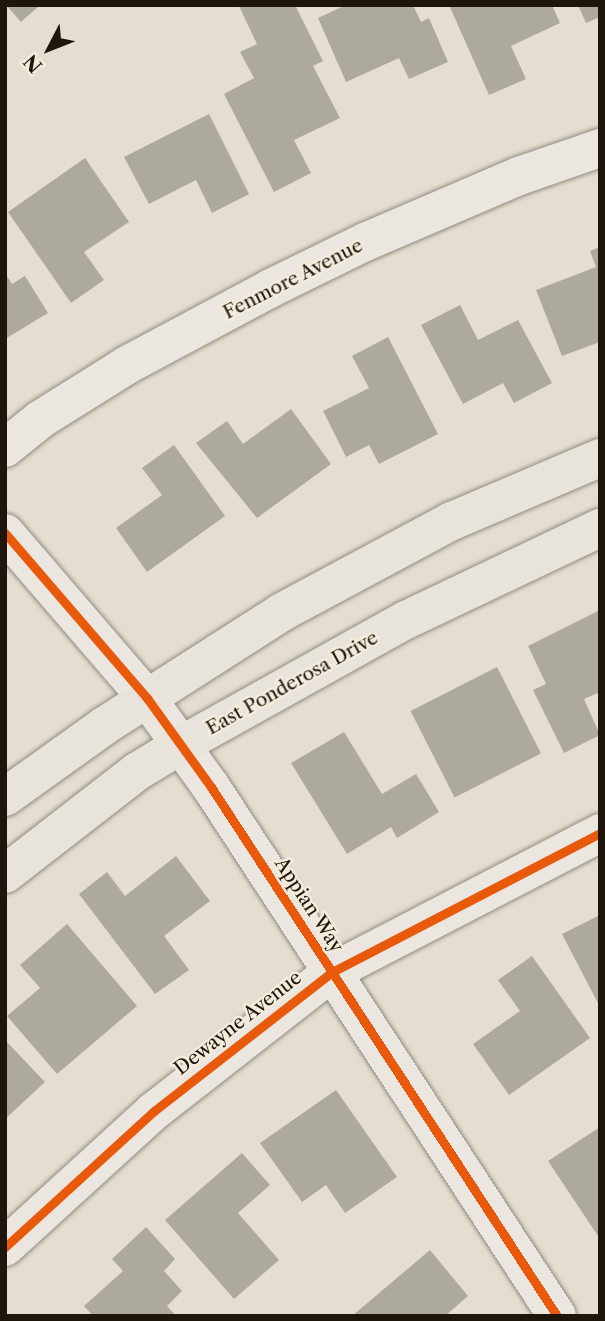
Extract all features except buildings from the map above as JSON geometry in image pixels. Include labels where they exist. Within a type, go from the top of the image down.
[{"type":"main road","points":[[5,797],[147,698],[282,612],[452,521],[600,458]]},
{"type":"main road","name":"East Ponderosa Drive","points":[[5,874],[138,771],[181,745],[406,620],[600,528]]},
{"type":"street","name":"Fenmore Avenue","points":[[5,448],[41,419],[127,365],[283,282],[506,181],[600,148]]},
{"type":"street","name":"Appian Way","points":[[5,533],[147,698],[181,745],[557,1316]]},
{"type":"street","name":"Dewayne Avenue","points":[[5,1247],[154,1111],[332,972],[600,833]]},
{"type":"cycle path","points":[[5,533],[147,698],[211,787],[557,1316]]},
{"type":"cycle path","points":[[5,1247],[154,1111],[332,972],[600,833]]}]
